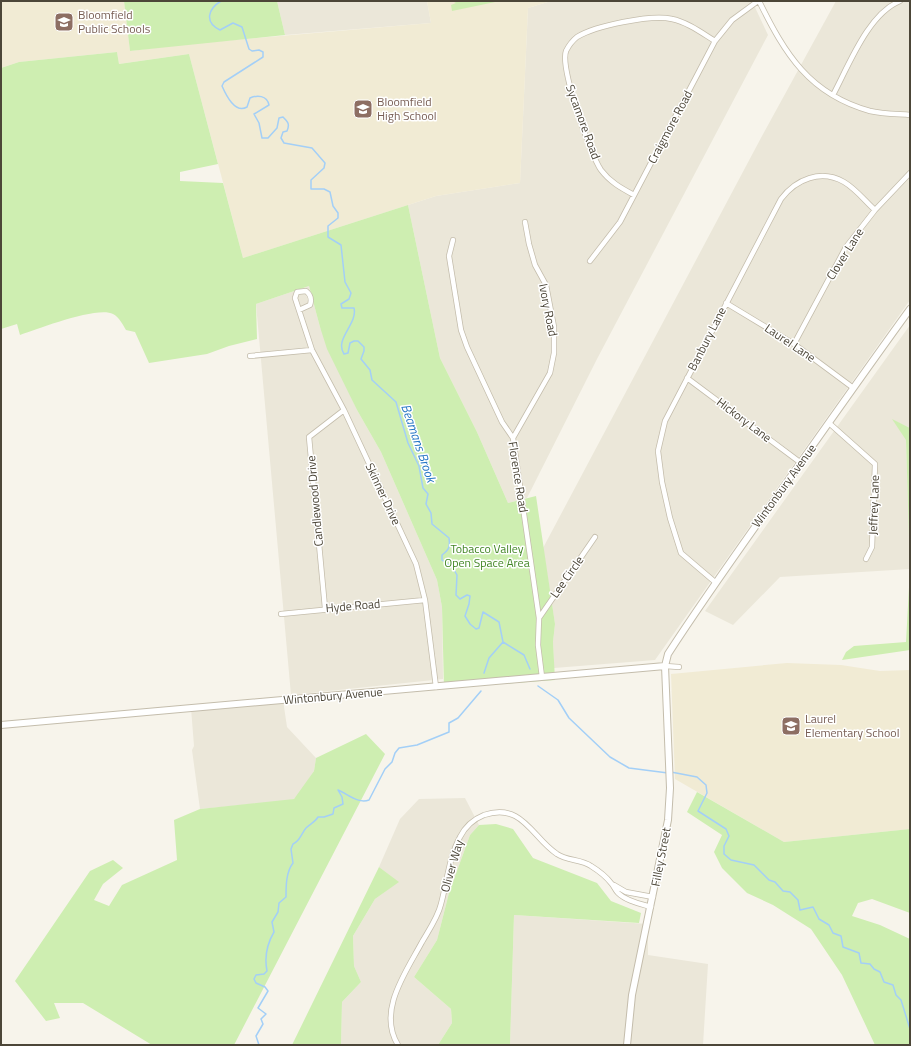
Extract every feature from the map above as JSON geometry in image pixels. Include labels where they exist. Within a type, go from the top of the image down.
[{"type":"street","name":"Craigmore Road","points":[[590,261],[620,222],[715,41],[732,20],[759,1]]},
{"type":"street","points":[[759,1],[778,39],[791,59],[812,81],[847,103],[871,111],[910,115]]},
{"type":"street","points":[[833,95],[870,27],[880,14],[900,1]]},
{"type":"street","name":"Sycamore Road","points":[[634,195],[616,185],[600,169],[568,85],[565,53],[570,43],[589,32],[630,21],[656,17],[672,19],[695,29],[715,41]]},
{"type":"street","name":"Clover Lane","points":[[794,344],[846,247],[875,210],[910,173]]},
{"type":"street","name":"Banbury Lane","points":[[715,582],[681,553],[670,518],[662,482],[658,451],[665,420],[781,199],[794,184],[812,177],[827,176],[850,187],[875,210]]},
{"type":"street","name":"Ivory Road","points":[[513,438],[550,373],[554,353],[554,327],[546,286],[531,251],[526,222]]},
{"type":"street","name":"Florence Road","points":[[453,240],[449,256],[461,330],[467,347],[502,422],[513,438],[540,618],[538,645],[542,677]]},
{"type":"street","name":"Skinner Drive","points":[[299,310],[310,305],[312,300],[309,293],[306,291],[297,292],[295,298],[312,350],[344,410],[416,564],[425,600],[436,687]]},
{"type":"street","name":"Laurel Lane","points":[[726,303],[794,344],[852,387]]},
{"type":"street","name":"Wintonbury Avenue","points":[[665,666],[668,654],[715,582],[829,423],[852,387],[910,309]]},
{"type":"street","points":[[250,356],[312,350]]},
{"type":"street","name":"Hickory Lane","points":[[687,378],[800,463]]},
{"type":"street","name":"Candlewood Drive","points":[[325,608],[309,437],[344,410]]},
{"type":"street","name":"Jeffrey Lane","points":[[829,423],[875,464],[872,547],[866,559]]},
{"type":"street","name":"Lee Circle","points":[[540,618],[595,537]]},
{"type":"street","name":"Hyde Road","points":[[281,614],[325,608],[425,600]]},
{"type":"street","name":"Wintonbury Avenue","points":[[1,726],[665,666],[679,667]]},
{"type":"street","name":"Filley Street","points":[[627,1045],[632,995],[668,820],[670,772],[665,666]]},
{"type":"street","name":"Oliver Way","points":[[398,1045],[390,1026],[390,1012],[402,979],[441,906],[451,860],[460,836],[470,824],[487,814],[506,813],[523,821],[531,827],[555,852],[564,858],[588,864],[604,874],[618,893],[626,899],[651,907]]},
{"type":"street","name":"Oliver Way","points":[[612,884],[626,892],[653,897]]},
{"type":"shaded area","name":"Bloomfield High School","points":[[1,1],[124,1],[130,51],[187,44],[431,23],[427,1],[551,1],[528,8],[520,183],[436,196],[243,258],[189,54],[119,64],[117,52],[19,62],[1,68]]},
{"type":"shaded area","points":[[277,1],[427,1],[431,23],[285,35]]},
{"type":"shaded area","points":[[551,1],[752,1],[768,35],[597,359],[527,498],[508,503],[477,432],[440,358],[408,205],[436,196],[520,183],[528,8]]},
{"type":"shaded area","points":[[836,1],[910,1],[910,300],[655,660],[554,668],[553,642],[555,624],[543,548],[762,136]]},
{"type":"shaded area","points":[[309,286],[320,327],[357,410],[381,452],[437,580],[442,607],[443,679],[291,695],[256,304]]},
{"type":"shaded area","points":[[910,325],[910,428],[893,420],[906,439],[910,569],[780,577],[733,625],[705,611]]},
{"type":"shaded area","name":"Laurel Elementary School","points":[[787,663],[841,665],[880,671],[910,670],[910,829],[784,842],[675,779],[671,674]]},
{"type":"shaded area","points":[[283,700],[287,727],[316,758],[314,771],[299,794],[294,799],[287,801],[200,809],[192,750],[194,746],[191,708]]},
{"type":"shaded area","points":[[465,798],[479,825],[470,835],[449,893],[437,940],[414,977],[451,1009],[452,1023],[438,1045],[341,1045],[342,1002],[361,982],[354,966],[353,936],[375,899],[398,882],[379,867],[400,819],[419,799]]},
{"type":"shaded area","points":[[514,915],[648,924],[648,955],[708,964],[703,1045],[510,1045]]},
{"type":"green space","points":[[124,1],[277,1],[285,35],[130,51]]},
{"type":"green space","points":[[452,1],[500,1],[452,11],[451,5],[456,3]]},
{"type":"green space","name":"Tobacco Valley Open Space Area","points":[[117,52],[119,64],[189,54],[218,164],[180,172],[180,181],[223,183],[243,258],[408,205],[440,358],[477,432],[508,503],[536,496],[555,624],[553,642],[555,680],[444,688],[442,607],[437,580],[381,452],[357,410],[327,349],[309,286],[256,304],[257,339],[229,346],[207,354],[149,363],[135,332],[126,330],[115,315],[105,312],[67,319],[20,335],[17,324],[1,329],[1,68],[19,62]]},
{"type":"green space","points":[[892,419],[910,428],[910,569],[906,440]]},
{"type":"green space","points":[[910,569],[910,650],[842,660],[846,652],[854,646],[906,642]]},
{"type":"green space","points":[[366,734],[385,754],[234,1045],[152,1045],[83,1003],[54,1003],[60,1018],[46,1021],[15,981],[90,871],[113,860],[123,868],[103,884],[94,900],[109,906],[122,885],[177,860],[174,820],[200,809],[294,799],[314,771],[316,758]]},
{"type":"green space","points":[[697,792],[784,842],[910,829],[910,913],[872,899],[858,903],[852,916],[880,925],[910,939],[910,1045],[875,1045],[842,975],[811,929],[773,905],[747,893],[722,868],[714,852],[722,835],[687,812]]},
{"type":"green space","points":[[496,824],[513,829],[533,858],[597,883],[611,901],[641,913],[639,923],[514,915],[510,1045],[438,1045],[452,1023],[451,1009],[414,977],[437,940],[449,893],[470,835],[479,825]]},
{"type":"green space","points":[[379,867],[399,882],[375,899],[353,936],[354,966],[361,982],[342,1002],[341,1045],[292,1045]]},
{"type":"waterway","name":"Beamans Brook","points":[[221,1],[213,8],[210,16],[210,19],[215,27],[220,30],[233,23],[242,27],[249,49],[252,51],[259,50],[263,52],[263,57],[224,82],[222,86],[229,98],[235,106],[239,108],[247,107],[250,98],[259,96],[266,99],[269,105],[254,114],[259,123],[262,138],[268,138],[277,128],[279,118],[283,117],[288,125],[287,131],[283,132],[281,138],[284,143],[312,148],[325,163],[324,168],[311,180],[311,189],[324,189],[330,192],[333,206],[338,213],[338,218],[328,226],[328,237],[341,245],[345,282],[351,293],[349,299],[341,304],[342,308],[354,308],[353,320],[344,337],[342,348],[344,354],[348,353],[350,343],[358,341],[364,347],[361,359],[370,370],[372,380],[396,402],[408,443],[419,466],[423,488],[428,494],[426,504],[431,513],[432,524],[449,538],[449,547],[442,555],[442,560],[453,568],[457,575],[456,595],[460,599],[467,595],[470,596],[465,616],[470,624],[476,629],[479,628],[483,612],[499,622],[503,642],[524,655],[530,669]]},
{"type":"waterway","points":[[484,673],[489,658],[503,642]]},
{"type":"waterway","name":"Beamans Brook","points":[[538,686],[558,700],[569,718],[610,757],[629,768],[668,773]]},
{"type":"waterway","points":[[259,1045],[256,1036],[263,1024],[261,1019],[266,1014],[258,1008],[268,991],[265,987],[256,983],[254,979],[256,975],[264,974],[267,971],[267,950],[274,932],[272,922],[278,912],[279,903],[286,897],[286,884],[293,863],[291,849],[293,844],[299,839],[306,828],[318,817],[333,814],[334,808],[343,804],[342,797],[338,790],[357,800],[369,800],[385,769],[392,762],[395,753],[399,748],[417,745],[449,732],[449,723],[458,718],[481,691]]},
{"type":"waterway","name":"Beamans Brook","points":[[671,772],[697,777],[706,785],[707,793],[698,811],[726,829],[729,836],[724,846],[724,854],[731,860],[754,865],[769,880],[775,882],[783,891],[790,892],[798,900],[800,910],[813,907],[819,919],[829,925],[833,933],[841,936],[843,947],[859,953],[861,963],[870,964],[874,969],[880,972],[884,982],[893,985],[896,995],[901,1000],[910,1029]]},
{"type":"place","name":"Bloomfield Public Schools","points":[[64,22]]},
{"type":"place","name":"Bloomfield High School","points":[[363,109]]},
{"type":"place","name":"Laurel Elementary School","points":[[791,726]]}]
